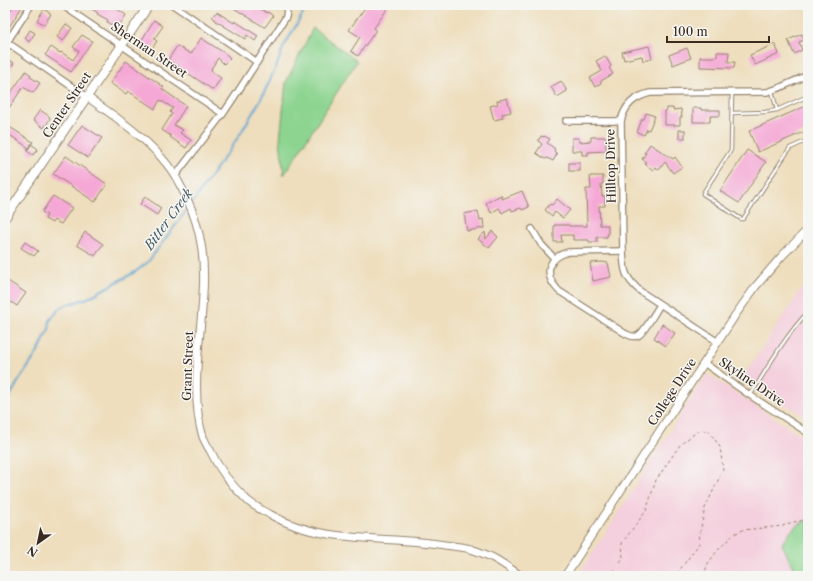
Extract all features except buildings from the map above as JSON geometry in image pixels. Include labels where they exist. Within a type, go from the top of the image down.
[{"type":"main road","name":"Center Street","points":[[5,218],[149,5]]},
{"type":"main road","name":"Grant Street","points":[[87,97],[112,114],[159,155],[176,178],[194,214],[199,231],[204,272],[197,361],[197,411],[203,437],[217,464],[232,485],[250,503],[282,521],[316,532],[360,538],[427,542],[469,549],[494,558],[521,576]]},
{"type":"main road","name":"College Drive","points":[[565,576],[736,314],[756,286],[808,229]]},
{"type":"street","points":[[6,42],[31,5]]},
{"type":"street","name":"Sherman Street","points":[[62,5],[223,114]]},
{"type":"street","points":[[173,5],[257,62]]},
{"type":"street","points":[[176,178],[223,114],[286,17],[287,9],[284,5]]},
{"type":"street","name":"Grant Street","points":[[6,42],[87,97]]},
{"type":"street","name":"Hilltop Drive","points":[[718,342],[640,291],[632,285],[626,275],[623,251],[621,121],[623,112],[636,99],[642,95],[650,93],[767,92],[780,88],[808,75]]},
{"type":"street","points":[[566,121],[621,121]]},
{"type":"street","points":[[532,229],[541,244],[554,258]]},
{"type":"street","points":[[623,251],[568,252],[561,254],[554,258],[551,264],[549,271],[550,279],[559,291],[626,334],[634,337],[639,335],[644,330],[660,305]]},
{"type":"street","name":"Skyline Drive","points":[[704,363],[750,396],[808,433]]},
{"type":"lane","points":[[772,90],[777,110]]},
{"type":"lane","points":[[732,92],[731,150],[703,194],[741,219],[790,148],[808,140]]},
{"type":"lane","points":[[732,113],[777,110],[808,96]]},
{"type":"lane","points":[[750,396],[792,330],[808,312]]},
{"type":"path","points":[[609,576],[623,558],[622,543],[646,510],[656,480],[680,445],[699,430],[709,431],[720,447],[722,470],[705,508],[700,532],[700,544],[675,576]]},
{"type":"path","points":[[704,576],[707,565],[717,551],[734,534],[743,530],[783,526],[792,522],[808,519]]},
{"type":"shaded area","points":[[808,279],[808,419],[743,377]]},
{"type":"shaded area","points":[[707,374],[808,440],[808,576],[578,576]]},
{"type":"green space","points":[[313,28],[357,61],[284,175],[280,140],[286,82]]},
{"type":"green space","points":[[808,520],[808,576],[797,576],[782,544],[793,529]]},
{"type":"waterway","name":"Bitter Creek","points":[[192,203],[239,136],[262,97],[283,48],[308,5]]},
{"type":"waterway","name":"Bitter Creek","points":[[5,405],[38,352],[49,329],[50,320],[59,309],[66,305],[88,298],[135,272],[148,262],[189,207]]}]
